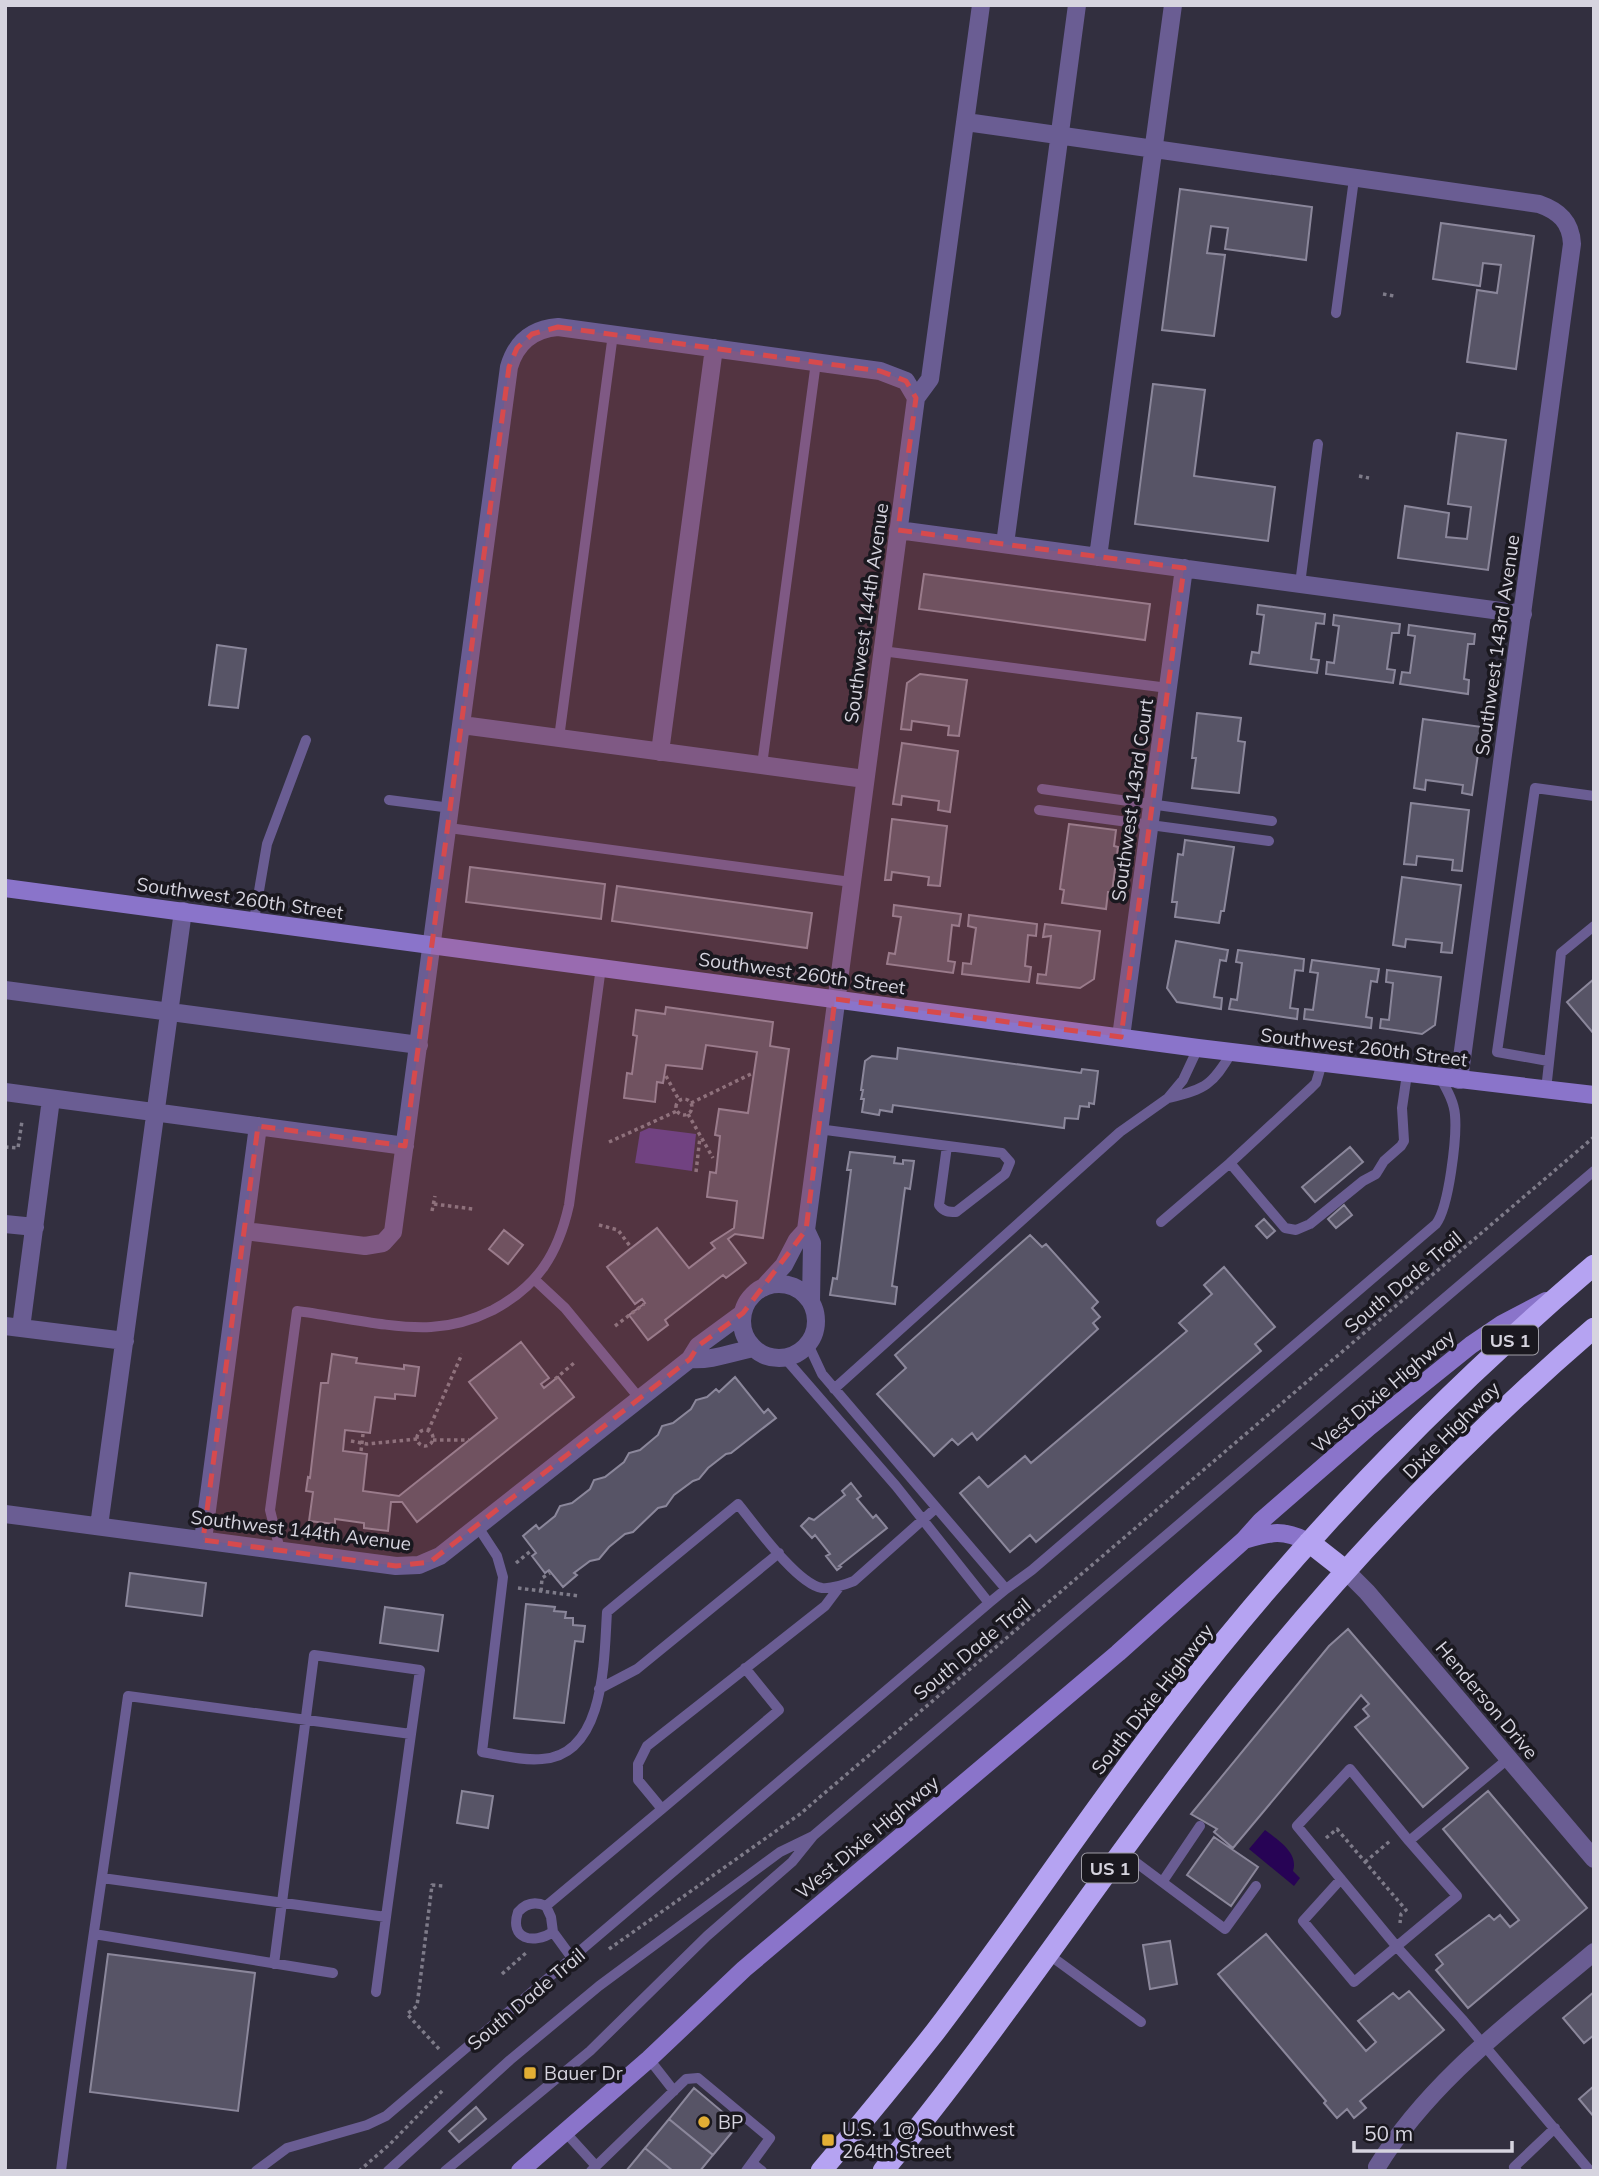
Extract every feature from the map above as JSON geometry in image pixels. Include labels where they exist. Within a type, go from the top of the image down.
[{"type":"highway","name":"US 1","points":[[1562,1293],[1594,1265]]},
{"type":"highway","name":"South Dixie Highway","points":[[821,2171],[936,2030],[1173,1706],[1309,1542],[1460,1388],[1562,1293]]},
{"type":"highway","name":"Dixie Highway","points":[[1346,1571],[1489,1422],[1594,1328]]},
{"type":"highway","points":[[1309,1542],[1346,1571]]},
{"type":"highway","name":"US 1","points":[[883,2171],[973,2056],[1122,1852],[1260,1672],[1346,1571]]},
{"type":"street","name":"Southwest 144th Avenue","points":[[811,1302],[812,1243],[806,1230],[835,999],[916,398],[930,379],[981,5]]},
{"type":"street","points":[[1004,544],[1077,5]]},
{"type":"street","points":[[1098,557],[1173,5]]},
{"type":"street","points":[[966,122],[1354,179]]},
{"type":"street","name":"Southwest 143rd Avenue","points":[[1354,179],[1539,204],[1563,217],[1568,225],[1572,244],[1523,614],[1450,1079]]},
{"type":"street","points":[[245,1231],[365,1246],[383,1243],[393,1232],[513,356],[523,340],[548,327],[558,327],[891,373],[906,381],[916,398]]},
{"type":"street","points":[[660,752],[714,348]]},
{"type":"street","points":[[898,530],[1523,614]]},
{"type":"street","name":"Southwest 143rd Court","points":[[1121,1037],[1184,568]]},
{"type":"street","points":[[462,725],[865,779]]},
{"type":"street","name":"Southwest 260th Street","points":[[5,888],[1198,1048],[1594,1095]]},
{"type":"street","points":[[99,1526],[183,911]]},
{"type":"street","points":[[5,990],[419,1045]]},
{"type":"street","points":[[5,1093],[405,1146]]},
{"type":"street","points":[[51,1099],[34,1227],[13,1327],[125,1341]]},
{"type":"street","points":[[203,1540],[258,1126]]},
{"type":"street","points":[[5,1224],[34,1227]]},
{"type":"street","name":"Southwest 144th Avenue","points":[[763,1288],[784,1265],[797,1240],[806,1230]]},
{"type":"street","points":[[784,1284],[804,1293],[811,1302],[816,1324],[813,1335],[807,1344],[793,1355],[784,1357],[763,1354],[754,1348],[744,1332],[743,1313],[747,1303],[763,1288],[784,1284]]},
{"type":"street","name":"West Dixie Highway","points":[[520,2171],[649,2059],[744,1969],[1118,1653],[1244,1540],[1261,1521],[1359,1436],[1471,1345],[1502,1324],[1562,1293]]},
{"type":"street","name":"Southwest 144th Avenue","points":[[5,1514],[396,1566],[419,1565],[440,1556],[478,1527],[690,1359],[698,1346],[743,1313]]},
{"type":"street","name":"Southwest 144th Avenue","points":[[690,1359],[704,1361],[754,1348]]},
{"type":"street","name":"West Dixie Highway","points":[[1244,1540],[1279,1532],[1291,1533],[1309,1542]]},
{"type":"street","name":"Henderson Drive","points":[[1346,1571],[1367,1592],[1594,1859]]},
{"type":"street","points":[[1377,2167],[1429,2097],[1458,2067],[1594,1952]]},
{"type":"lane","points":[[1336,313],[1354,179]]},
{"type":"lane","points":[[559,738],[613,334]]},
{"type":"lane","points":[[762,765],[816,362]]},
{"type":"lane","points":[[1300,584],[1318,444]]},
{"type":"lane","points":[[882,650],[1168,688]]},
{"type":"lane","points":[[254,920],[267,844],[306,740]]},
{"type":"lane","points":[[1548,1061],[1497,1052],[1535,788],[1594,796]]},
{"type":"lane","points":[[1042,789],[1272,821]]},
{"type":"lane","points":[[389,800],[451,808]]},
{"type":"lane","points":[[1039,810],[1269,841]]},
{"type":"lane","points":[[449,828],[851,882]]},
{"type":"lane","points":[[1546,1090],[1561,953],[1594,926]]},
{"type":"lane","points":[[280,1550],[270,1510],[297,1311],[412,1326],[444,1326],[478,1317],[514,1297],[535,1280],[564,1227],[569,1205],[601,967]]},
{"type":"lane","points":[[834,1389],[1120,1132],[1168,1098],[1183,1080],[1198,1048]]},
{"type":"lane","points":[[1168,1098],[1191,1093],[1216,1079],[1231,1052]]},
{"type":"lane","points":[[1161,1222],[1311,1088],[1316,1083],[1322,1063]]},
{"type":"lane","points":[[1230,1163],[1285,1228],[1297,1230],[1310,1224],[1363,1181],[1376,1174],[1384,1161],[1404,1141],[1402,1108],[1406,1074]]},
{"type":"lane","points":[[256,2171],[286,2148],[367,2125],[386,2116],[989,1603],[1032,1570],[1436,1224],[1446,1203],[1455,1126],[1450,1079]]},
{"type":"lane","points":[[818,1129],[1002,1153],[1010,1162],[1005,1174],[956,1212],[949,1212],[939,1205],[947,1146]]},
{"type":"lane","points":[[446,2171],[590,2051],[707,1937],[792,1862],[813,1836],[1594,1171]]},
{"type":"lane","points":[[535,1280],[565,1308],[639,1399]]},
{"type":"lane","points":[[807,1344],[817,1367],[834,1389],[1006,1589]]},
{"type":"lane","points":[[784,1357],[924,1520],[989,1603]]},
{"type":"lane","points":[[478,1527],[497,1556],[503,1577],[482,1752],[543,1759],[565,1751],[589,1725],[597,1702],[607,1612],[738,1504],[804,1581],[822,1588],[854,1581],[936,1508]]},
{"type":"lane","points":[[599,1689],[637,1669],[779,1553]]},
{"type":"lane","points":[[662,1809],[638,1780],[638,1764],[647,1746],[825,1606],[840,1586]]},
{"type":"lane","points":[[274,1964],[314,1655],[419,1670],[376,1992]]},
{"type":"lane","points":[[546,1906],[779,1710],[745,1668]]},
{"type":"lane","points":[[61,2171],[128,1696],[411,1734]]},
{"type":"lane","points":[[1409,1840],[1509,1758]]},
{"type":"lane","points":[[1341,1879],[1303,1921],[1354,1982],[1397,1947],[1457,1896],[1350,1769],[1297,1825],[1397,1947],[1590,2171]]},
{"type":"lane","points":[[1163,1881],[1200,1826]]},
{"type":"lane","points":[[388,2171],[510,2060],[599,1986],[780,1852],[813,1836]]},
{"type":"lane","points":[[1122,1852],[1225,1929],[1256,1886]]},
{"type":"lane","points":[[102,1878],[386,1917]]},
{"type":"lane","points":[[546,1906],[534,1903],[522,1907],[518,1912],[516,1924],[522,1935],[533,1940],[552,1932]]},
{"type":"lane","points":[[546,1906],[551,1917],[552,1932],[572,1958]]},
{"type":"lane","points":[[94,1934],[333,1973]]},
{"type":"lane","points":[[1048,1954],[1141,2022]]},
{"type":"lane","points":[[649,2059],[674,2091]]},
{"type":"lane","points":[[566,2133],[593,2169],[686,2079],[698,2077],[770,2138],[749,2167],[762,2171]]},
{"type":"lane","points":[[1513,2170],[1555,2129]]},
{"type":"path","points":[[1382,294],[1394,296]]},
{"type":"path","points":[[1359,476],[1369,478]]},
{"type":"path","points":[[691,1104],[753,1073]]},
{"type":"path","points":[[666,1076],[679,1100]]},
{"type":"path","points":[[679,1100],[686,1099],[691,1104],[688,1114]]},
{"type":"path","points":[[679,1100],[676,1104],[677,1111],[681,1115],[688,1114]]},
{"type":"path","points":[[609,1142],[677,1111]]},
{"type":"path","points":[[688,1114],[713,1158]]},
{"type":"path","points":[[5,1147],[18,1148],[22,1121]]},
{"type":"path","points":[[696,1172],[700,1135]]},
{"type":"path","name":"South Dade Trail","points":[[603,1953],[800,1814],[1594,1137]]},
{"type":"path","points":[[432,1211],[435,1196]]},
{"type":"path","points":[[433,1204],[474,1209]]},
{"type":"path","points":[[599,1225],[618,1230],[631,1246]]},
{"type":"path","points":[[615,1326],[644,1304]]},
{"type":"path","points":[[428,1431],[462,1354]]},
{"type":"path","points":[[555,1379],[574,1363]]},
{"type":"path","points":[[417,1439],[421,1432],[428,1431]]},
{"type":"path","points":[[428,1431],[433,1440]]},
{"type":"path","points":[[361,1451],[363,1434]]},
{"type":"path","points":[[417,1439],[424,1447],[429,1446],[433,1440]]},
{"type":"path","points":[[351,1441],[362,1443],[417,1439]]},
{"type":"path","points":[[433,1440],[469,1440]]},
{"type":"path","points":[[514,1564],[532,1550]]},
{"type":"path","points":[[541,1591],[542,1578],[550,1573]]},
{"type":"path","points":[[517,1588],[579,1596]]},
{"type":"path","points":[[1322,1841],[1337,1829],[1406,1910],[1401,1914],[1399,1925]]},
{"type":"path","points":[[1365,1862],[1393,1838]]},
{"type":"path","points":[[439,2049],[407,2014],[416,2006],[432,1885],[443,1886]]},
{"type":"path","points":[[502,1974],[531,1949]]},
{"type":"path","points":[[359,2171],[390,2144],[446,2087]]},
{"type":"highlighted area","points":[[558,327],[880,371],[906,381],[916,398],[898,530],[1184,568],[1121,1037],[835,999],[806,1230],[743,1313],[698,1346],[690,1359],[430,1562],[396,1566],[203,1540],[258,1126],[405,1146],[509,367],[517,348],[532,334]]},
{"type":"shaded area","points":[[649,1128],[696,1134],[692,1171],[635,1163],[640,1132]]},
{"type":"shaded area","points":[[1265,1830],[1281,1843],[1293,1858],[1293,1871],[1300,1878],[1294,1886],[1249,1849]]},
{"type":"building","points":[[1180,189],[1312,207],[1306,260],[1225,249],[1228,228],[1211,226],[1207,253],[1225,255],[1214,336],[1162,330]]},
{"type":"building","points":[[1441,223],[1534,236],[1516,369],[1467,362],[1477,290],[1497,293],[1501,265],[1483,263],[1480,286],[1433,279]]},
{"type":"building","points":[[1153,384],[1205,390],[1194,476],[1275,487],[1268,541],[1135,524]]},
{"type":"building","points":[[1457,433],[1506,440],[1488,570],[1398,558],[1405,506],[1449,513],[1446,537],[1467,539],[1471,507],[1448,504]]},
{"type":"building","points":[[924,574],[1150,604],[1145,640],[919,609]]},
{"type":"building","points":[[1258,605],[1325,614],[1324,624],[1316,623],[1311,659],[1319,660],[1317,673],[1250,664],[1252,652],[1259,653],[1264,615],[1257,614]]},
{"type":"building","points":[[1334,615],[1400,624],[1399,633],[1392,633],[1387,669],[1395,670],[1393,683],[1326,674],[1327,662],[1334,663],[1339,626],[1333,625]]},
{"type":"building","points":[[1409,625],[1475,634],[1474,644],[1468,644],[1464,679],[1469,680],[1468,694],[1400,684],[1402,672],[1410,673],[1415,636],[1408,635]]},
{"type":"building","points":[[217,645],[246,649],[238,708],[209,705]]},
{"type":"building","points":[[920,674],[967,680],[959,736],[948,735],[949,726],[912,721],[911,730],[901,729],[907,683]]},
{"type":"building","points":[[1197,713],[1241,718],[1238,741],[1245,742],[1239,793],[1192,788]]},
{"type":"building","points":[[1423,719],[1482,727],[1472,795],[1462,793],[1463,785],[1426,780],[1425,790],[1414,788]]},
{"type":"building","points":[[902,743],[958,751],[950,812],[938,810],[939,801],[902,796],[901,805],[893,804]]},
{"type":"building","points":[[1411,803],[1469,810],[1462,871],[1452,870],[1453,860],[1417,856],[1416,865],[1404,864]]},
{"type":"building","points":[[892,819],[947,826],[940,886],[928,885],[929,877],[892,872],[891,880],[885,880]]},
{"type":"building","points":[[1069,824],[1116,830],[1114,846],[1118,847],[1112,892],[1108,892],[1106,909],[1062,903],[1064,890],[1060,889]]},
{"type":"building","points":[[1185,840],[1234,847],[1224,911],[1221,911],[1219,923],[1175,917],[1177,902],[1172,902],[1178,854],[1183,855]]},
{"type":"building","points":[[470,867],[605,884],[601,919],[466,902]]},
{"type":"building","points":[[1402,877],[1461,885],[1452,953],[1441,952],[1442,943],[1406,939],[1405,947],[1393,945]]},
{"type":"building","points":[[617,886],[812,913],[807,948],[612,921]]},
{"type":"building","points":[[894,905],[961,914],[959,926],[952,925],[948,961],[955,962],[953,973],[887,964],[889,953],[895,954],[901,917],[893,916]]},
{"type":"building","points":[[969,915],[1037,924],[1036,936],[1028,935],[1025,966],[1031,967],[1029,982],[962,974],[963,963],[971,964],[976,928],[968,926]]},
{"type":"building","points":[[1045,924],[1100,931],[1094,979],[1080,988],[1037,983],[1038,974],[1046,975],[1051,936],[1043,937]]},
{"type":"building","points":[[1176,941],[1228,950],[1226,961],[1220,960],[1214,997],[1222,998],[1221,1009],[1177,1002],[1167,988]]},
{"type":"building","points":[[1238,950],[1304,959],[1303,971],[1295,970],[1290,1008],[1298,1009],[1297,1019],[1229,1009],[1231,999],[1237,1000],[1242,963],[1236,962]]},
{"type":"building","points":[[1312,960],[1379,969],[1377,982],[1371,981],[1366,1017],[1372,1018],[1371,1028],[1304,1019],[1305,1009],[1313,1010],[1318,973],[1310,972]]},
{"type":"building","points":[[1387,970],[1441,977],[1435,1025],[1422,1034],[1380,1028],[1381,1019],[1389,1020],[1393,983],[1386,982]]},
{"type":"building","points":[[1594,979],[1594,1034],[1567,1002]]},
{"type":"building","points":[[666,1007],[773,1022],[770,1046],[789,1049],[763,1238],[735,1234],[728,1239],[746,1263],[726,1278],[723,1275],[665,1320],[668,1325],[648,1340],[629,1315],[645,1303],[642,1299],[635,1304],[607,1267],[657,1228],[689,1268],[715,1248],[711,1243],[734,1228],[737,1201],[707,1197],[710,1172],[716,1173],[720,1136],[715,1135],[719,1109],[748,1113],[757,1052],[706,1045],[702,1069],[666,1065],[663,1083],[657,1082],[655,1102],[624,1098],[627,1073],[632,1074],[637,1036],[633,1035],[636,1010],[665,1014]]},
{"type":"building","points":[[898,1048],[1081,1073],[1082,1069],[1098,1071],[1094,1104],[1089,1103],[1089,1107],[1080,1106],[1078,1119],[1065,1118],[1064,1128],[893,1105],[892,1112],[880,1110],[879,1115],[862,1112],[864,1099],[861,1099],[861,1090],[865,1061],[872,1056],[897,1059]]},
{"type":"building","points":[[1350,1147],[1363,1162],[1315,1202],[1302,1187]]},
{"type":"building","points":[[850,1152],[895,1157],[894,1163],[914,1161],[910,1189],[905,1188],[892,1286],[897,1287],[895,1304],[830,1295],[833,1278],[837,1279],[851,1170],[847,1170]]},
{"type":"building","points":[[1344,1205],[1352,1215],[1336,1228],[1328,1219]]},
{"type":"building","points":[[1264,1219],[1275,1231],[1267,1238],[1256,1226]]},
{"type":"building","points":[[504,1230],[523,1245],[508,1264],[489,1249]]},
{"type":"building","points":[[1030,1235],[1042,1247],[1046,1244],[1098,1302],[1092,1308],[1100,1317],[1093,1323],[1098,1329],[977,1440],[972,1433],[958,1445],[952,1439],[934,1456],[877,1394],[906,1368],[895,1355]]},
{"type":"building","points":[[1224,1267],[1275,1327],[1255,1344],[1261,1351],[1036,1542],[1030,1535],[1010,1552],[960,1493],[979,1477],[988,1487],[1025,1456],[1031,1463],[1187,1331],[1179,1323],[1212,1294],[1204,1285]]},
{"type":"building","points":[[521,1342],[549,1378],[541,1384],[544,1388],[558,1377],[574,1397],[417,1522],[402,1502],[391,1502],[388,1531],[364,1528],[364,1523],[335,1519],[335,1524],[309,1521],[313,1492],[306,1491],[308,1477],[310,1478],[321,1383],[328,1383],[332,1354],[357,1358],[356,1363],[404,1369],[404,1365],[419,1367],[415,1396],[395,1394],[395,1399],[375,1397],[370,1433],[345,1430],[343,1451],[367,1454],[363,1491],[399,1496],[497,1418],[469,1382]]},
{"type":"building","points":[[735,1377],[764,1413],[768,1409],[776,1418],[708,1468],[699,1479],[674,1495],[666,1506],[658,1508],[633,1532],[625,1534],[599,1559],[590,1561],[574,1573],[577,1575],[563,1587],[549,1570],[545,1573],[532,1556],[536,1553],[523,1536],[536,1525],[539,1529],[555,1516],[560,1506],[572,1503],[590,1489],[594,1480],[605,1477],[624,1462],[629,1453],[640,1450],[658,1435],[662,1426],[673,1423],[691,1409],[696,1400],[707,1397],[716,1389],[719,1392]]},
{"type":"building","points":[[851,1483],[861,1496],[857,1499],[873,1518],[876,1515],[887,1528],[837,1570],[826,1556],[830,1554],[815,1535],[812,1538],[801,1526],[809,1518],[814,1520],[845,1495],[842,1491]]},
{"type":"building","points":[[130,1573],[206,1583],[202,1616],[126,1606]]},
{"type":"building","points":[[526,1604],[555,1607],[554,1611],[566,1612],[565,1618],[573,1618],[573,1625],[585,1626],[583,1642],[575,1641],[564,1723],[514,1718]]},
{"type":"building","points":[[385,1607],[443,1615],[438,1651],[380,1643]]},
{"type":"building","points":[[1348,1629],[1468,1768],[1423,1807],[1355,1727],[1369,1716],[1363,1709],[1369,1704],[1361,1695],[1233,1848],[1214,1832],[1217,1829],[1191,1814],[1329,1646]]},
{"type":"building","points":[[462,1791],[493,1796],[488,1828],[457,1823]]},
{"type":"building","points":[[1488,1791],[1587,1908],[1468,2008],[1436,1970],[1443,1964],[1436,1955],[1489,1915],[1494,1920],[1500,1915],[1510,1927],[1519,1920],[1443,1829]]},
{"type":"building","points":[[1214,1837],[1258,1867],[1231,1906],[1187,1875]]},
{"type":"building","points":[[1266,1934],[1366,2051],[1376,2042],[1358,2021],[1393,1993],[1399,1999],[1409,1991],[1444,2030],[1360,2101],[1366,2108],[1354,2118],[1347,2109],[1337,2118],[1324,2103],[1326,2101],[1218,1974]]},
{"type":"building","points":[[1170,1941],[1177,1984],[1150,1989],[1143,1945]]},
{"type":"building","points":[[108,1954],[255,1973],[238,2111],[90,2092]]},
{"type":"building","points":[[1594,1992],[1594,2035],[1584,2043],[1563,2018]]},
{"type":"building","points":[[1594,2086],[1594,2117],[1579,2099]]},
{"type":"building","name":"BP","points":[[694,2088],[738,2125],[713,2155],[669,2119]]},
{"type":"building","points":[[476,2107],[486,2119],[459,2142],[449,2131]]},
{"type":"building","points":[[669,2119],[713,2155],[700,2171],[673,2171],[645,2148]]},
{"type":"building","points":[[645,2148],[673,2171],[626,2171]]},
{"type":"place","name":"Bauer Dr","points":[[530,2073]]},
{"type":"place","name":"BP","points":[[704,2122]]},
{"type":"place","name":"U.S. 1 @ Southwest 264th Street","points":[[828,2140]]}]
